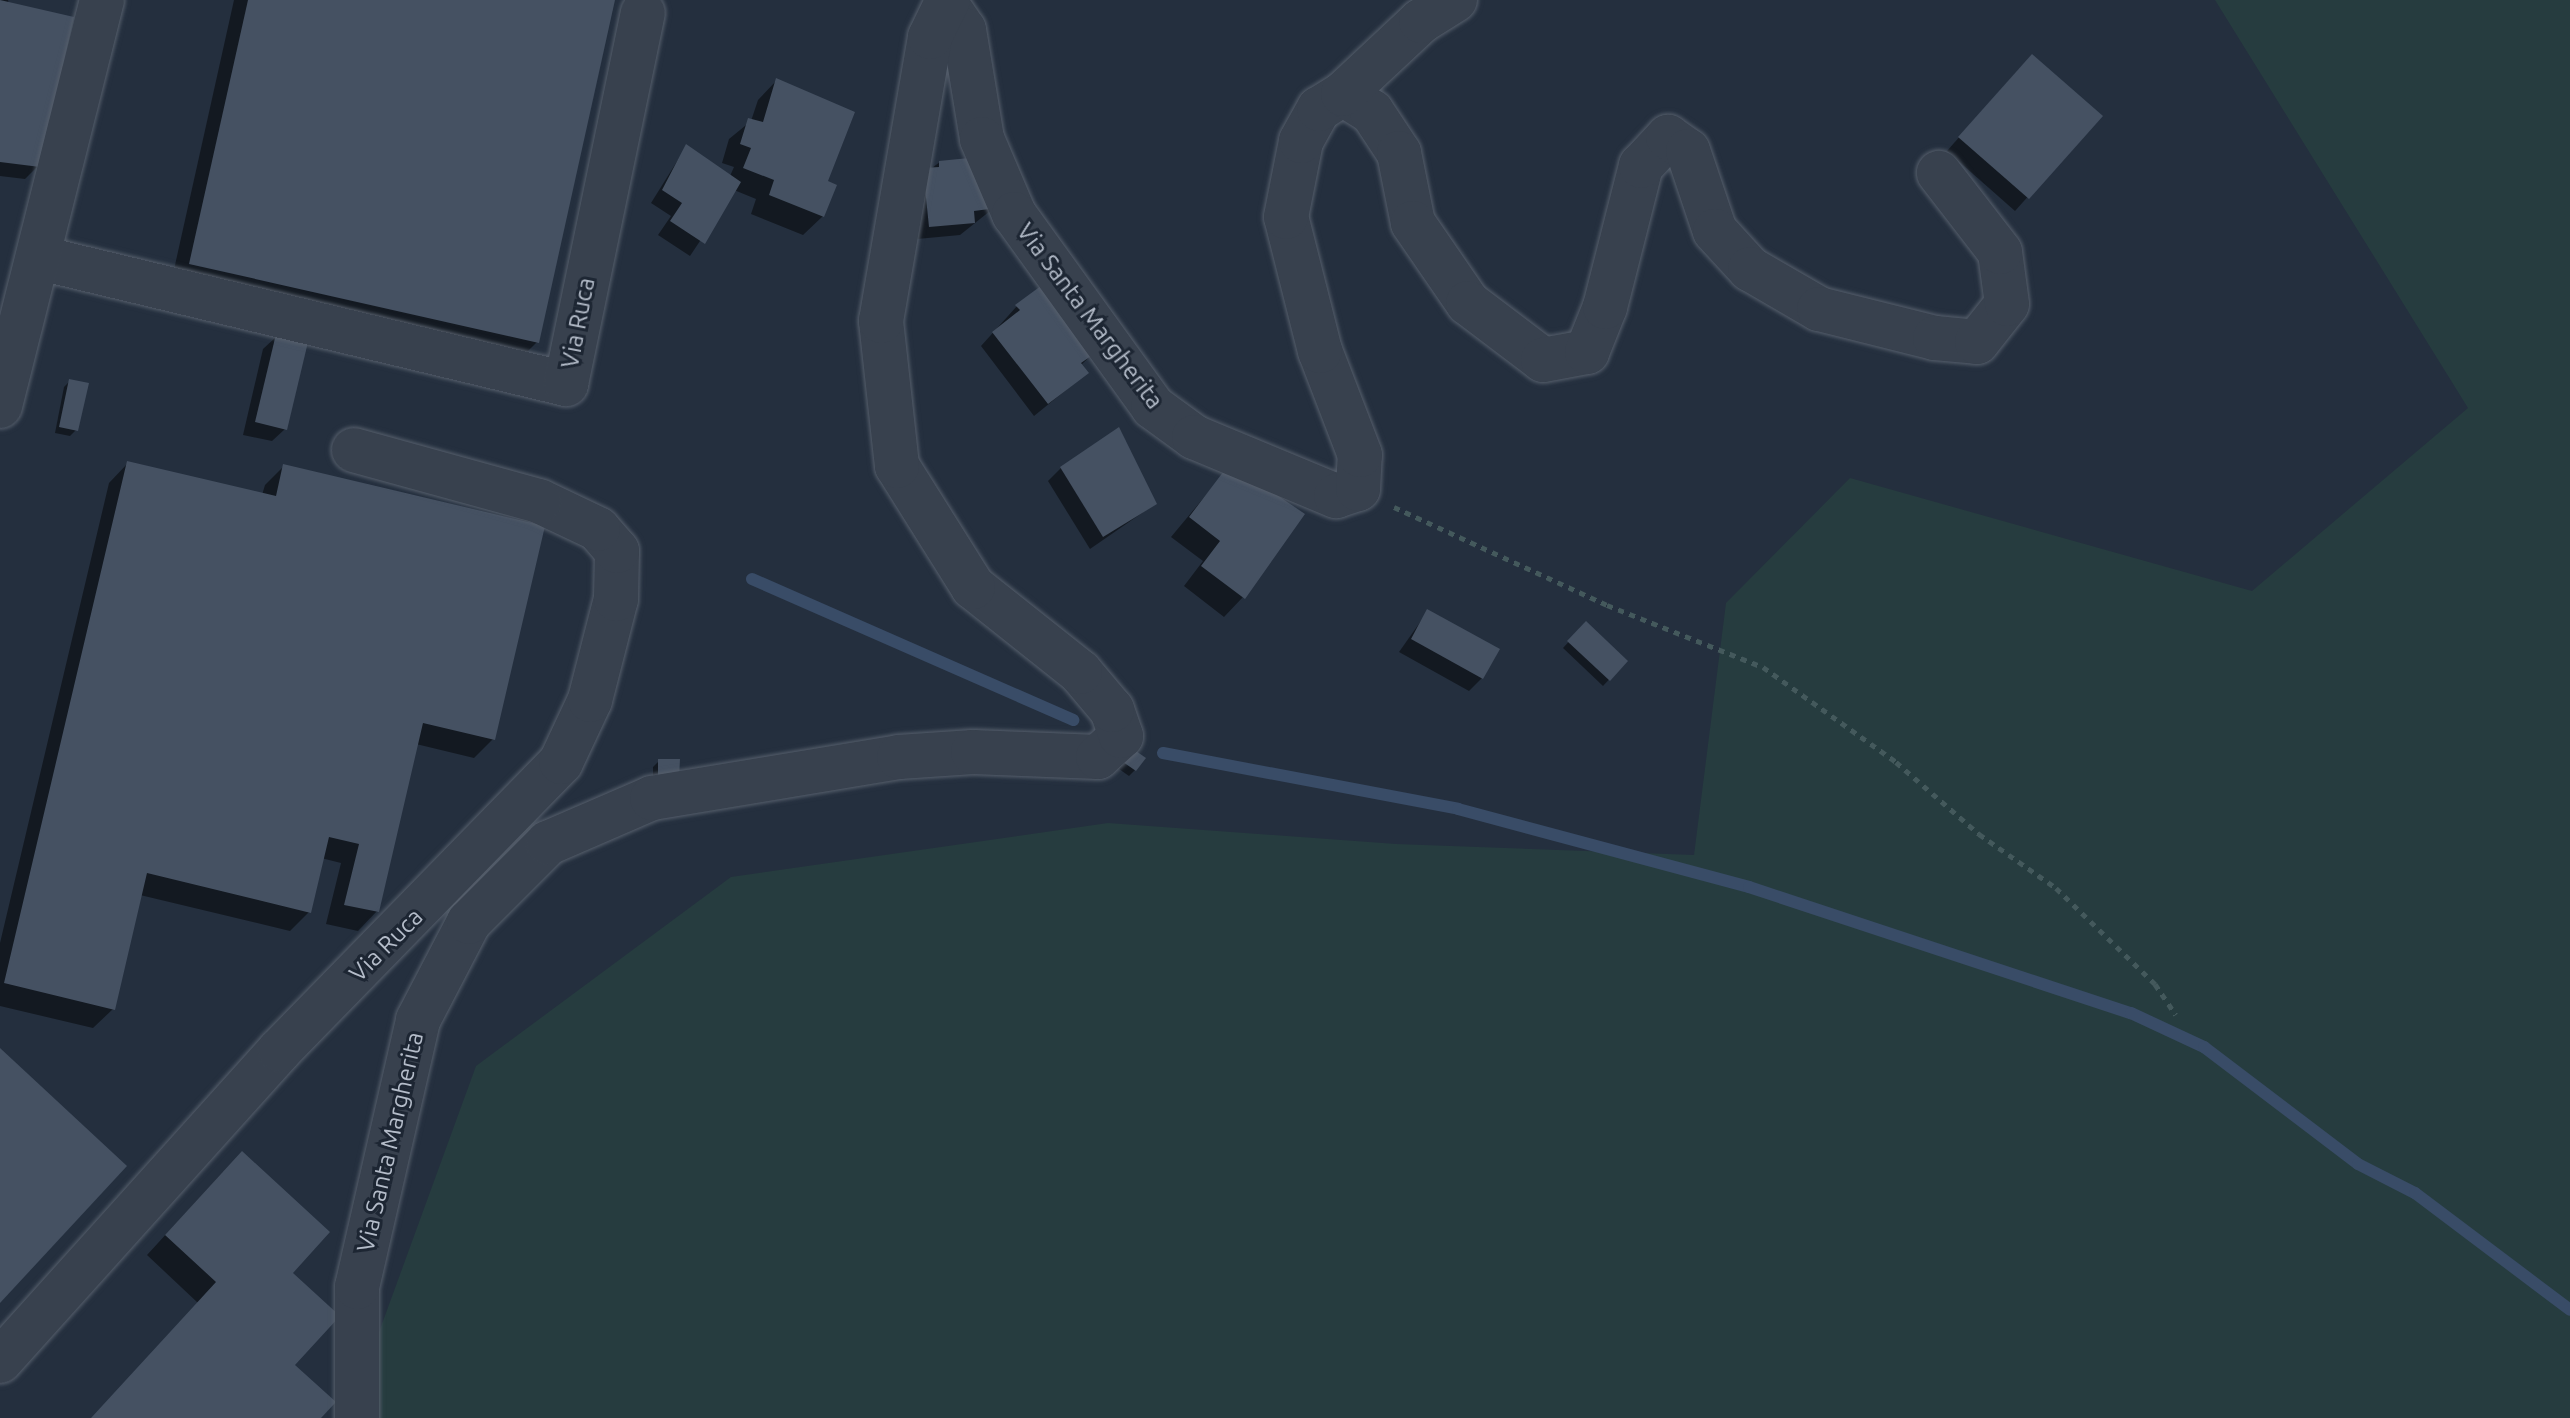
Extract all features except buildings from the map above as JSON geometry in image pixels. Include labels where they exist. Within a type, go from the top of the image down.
[{"type":"street","points":[[0,406],[40,258],[102,0]]},
{"type":"street","points":[[1358,489],[1360,455],[1320,351],[1286,217],[1301,141],[1319,109],[1343,94],[1421,21],[1455,0]]},
{"type":"street","name":"Via Santa Margherita","points":[[948,2],[964,30],[982,139],[1014,214],[1153,407],[1194,437],[1310,490],[1336,496],[1358,489]]},
{"type":"street","name":"Via Santa Margherita","points":[[357,1418],[357,1287],[418,1020],[469,922],[548,843],[652,798],[899,757],[973,752],[1098,757],[1121,736],[1112,710],[1080,672],[973,587],[897,466],[881,321],[930,37],[948,2]]},
{"type":"street","name":"Via Ruca","points":[[40,258],[566,384],[643,13]]},
{"type":"street","points":[[1343,94],[1372,112],[1399,153],[1413,223],[1468,303],[1543,360],[1587,352],[1605,307],[1641,166],[1668,137],[1688,151],[1715,231],[1750,269],[1819,309],[1935,338],[1977,342],[2007,304],[2000,252],[1939,173]]},
{"type":"street","name":"Via Ruca","points":[[0,1361],[258,1073],[561,762],[590,700],[616,599],[617,551],[598,529],[539,501],[354,450]]},
{"type":"path","points":[[1358,489],[1607,605],[1763,667],[1896,762],[1979,834],[2056,888],[2155,984],[2176,1015]]},
{"type":"green space","points":[[2215,0],[2570,0],[2570,1418],[359,1418],[363,1376],[476,1066],[731,877],[1108,823],[1396,844],[1694,855],[1726,603],[1850,478],[2252,591],[2468,408]]},
{"type":"waterway","points":[[752,579],[1073,720]]},
{"type":"waterway","points":[[1163,753],[1458,809],[1749,887],[2131,1013],[2204,1047],[2358,1164],[2415,1193],[2570,1310]]}]
